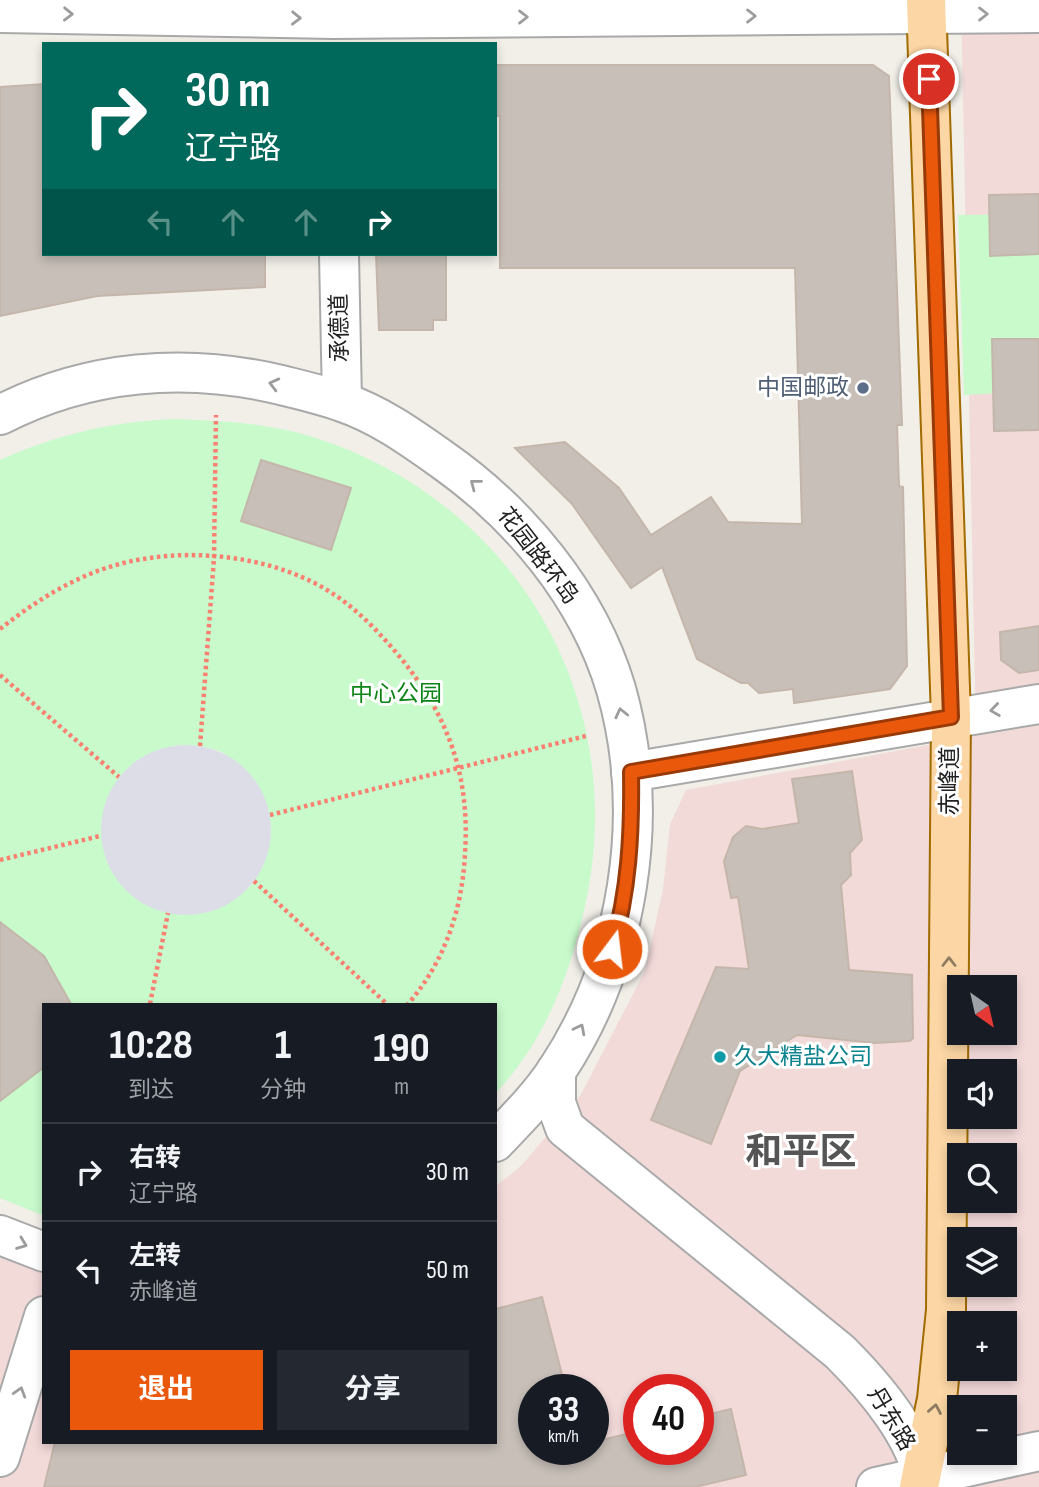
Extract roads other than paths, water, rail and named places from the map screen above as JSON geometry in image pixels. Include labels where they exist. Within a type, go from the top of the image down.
[{"type":"main road","name":"赤峰道","points":[[922,1484],[937,1399],[946,1310],[951,717],[927,7]]},
{"type":"street","points":[[0,13],[333,21],[927,7],[1039,13]]},
{"type":"street","name":"承德道","points":[[339,256],[342,401]]},
{"type":"street","name":"花园路环岛","points":[[0,415],[46,395],[99,380],[172,371],[255,379],[342,401],[385,421],[491,497],[520,525],[555,570],[599,647],[615,688],[624,727],[631,772],[632,826],[626,893],[619,925],[593,1001],[556,1071],[497,1140]]},
{"type":"street","points":[[631,772],[1039,704]]},
{"type":"street","name":"丹东路","points":[[556,1071],[556,1103],[565,1128],[840,1352],[863,1374],[890,1410],[922,1484]]},
{"type":"street","name":"丹东路","points":[[497,1142],[533,1138],[554,1144],[569,1155],[843,1384],[875,1417],[922,1484]]},
{"type":"street","points":[[0,1236],[42,1251]]},
{"type":"street","points":[[0,1457],[42,1322]]},
{"type":"street","points":[[876,1487],[922,1484],[1039,1451]]},
{"type":"place","name":"中国邮政","points":[[863,388]]},
{"type":"place","name":"久大精盐公司","points":[[720,1057]]},
{"type":"district","name":"和平区","points":[[801,1153]]},
{"type":"park label","name":"中心公园","points":[[396,694]]}]
